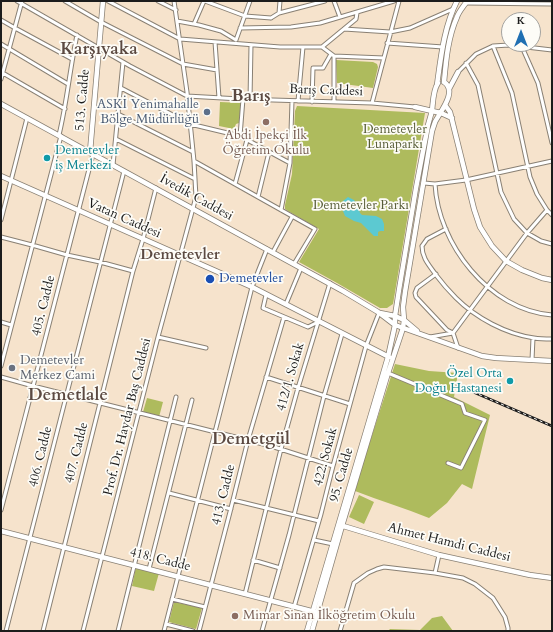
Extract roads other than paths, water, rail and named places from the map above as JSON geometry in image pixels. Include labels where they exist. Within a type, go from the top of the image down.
[{"type":"main road","name":"513. Cadde","points":[[92,153],[103,1]]},
{"type":"main road","points":[[395,325],[395,316],[416,188],[437,85],[446,28],[457,1]]},
{"type":"main road","points":[[449,89],[445,82],[446,62],[452,30],[457,15],[466,2]]},
{"type":"main road","points":[[437,85],[438,83],[445,82],[458,72]]},
{"type":"main road","points":[[403,328],[403,307],[432,131],[435,122],[445,105],[449,89],[458,72]]},
{"type":"main road","name":"İvedik Caddesi","points":[[1,104],[330,283],[379,313],[395,325],[482,356],[552,361]]},
{"type":"main road","name":"Barış Caddesi","points":[[415,107],[432,105]]},
{"type":"main road","points":[[445,105],[452,118],[466,180],[480,227],[492,246],[506,261],[529,273],[552,280]]},
{"type":"main road","name":"Barış Caddesi","points":[[415,107],[441,113],[452,118]]},
{"type":"main road","name":"Vatan Caddesi","points":[[1,176],[252,287],[390,358]]},
{"type":"main road","name":"İvedik Caddesi","points":[[379,313],[395,316],[404,320],[418,332]]},
{"type":"main road","name":"95. Cadde","points":[[340,525],[388,373],[395,325]]},
{"type":"main road","name":"95. Cadde","points":[[307,631],[315,612],[390,358],[403,328]]},
{"type":"main road","name":"Ahmet Hamdi Caddesi","points":[[340,525],[439,555],[530,575],[552,578]]},
{"type":"main road","name":"418. Cadde","points":[[1,531],[315,612]]},
{"type":"main road","name":"95. Cadde","points":[[312,631],[315,612]]},
{"type":"street","points":[[18,1],[123,62],[187,96]]},
{"type":"street","points":[[65,1],[101,22],[183,64],[217,70]]},
{"type":"street","points":[[108,1],[180,39],[280,48],[322,47],[332,55],[353,58],[384,58]]},
{"type":"street","points":[[158,1],[176,10]]},
{"type":"street","name":"Prof. Dr. Haydar Baş Caddesi","points":[[83,631],[196,194],[187,96],[174,1]]},
{"type":"street","points":[[194,24],[204,1],[245,16],[271,18],[279,13],[325,1]]},
{"type":"street","points":[[235,44],[250,1]]},
{"type":"street","points":[[279,13],[280,1]]},
{"type":"street","points":[[334,1],[340,17]]},
{"type":"street","points":[[240,28],[291,27],[320,23],[394,1]]},
{"type":"street","points":[[372,103],[399,1]]},
{"type":"street","points":[[1,79],[22,2]]},
{"type":"street","points":[[466,2],[552,4]]},
{"type":"street","points":[[344,29],[390,32],[410,28],[453,9]]},
{"type":"street","points":[[322,47],[356,19],[357,13]]},
{"type":"street","points":[[271,18],[271,27]]},
{"type":"street","points":[[1,20],[72,59]]},
{"type":"street","points":[[177,21],[221,31],[236,40]]},
{"type":"street","points":[[1,366],[60,136],[77,35]]},
{"type":"street","points":[[215,42],[219,98]]},
{"type":"street","points":[[387,43],[443,47]]},
{"type":"street","points":[[1,44],[68,84]]},
{"type":"street","points":[[250,100],[251,45]]},
{"type":"street","points":[[458,72],[476,54],[493,46],[501,46]]},
{"type":"street","points":[[493,46],[512,93],[530,177],[537,194],[547,210],[552,214]]},
{"type":"street","points":[[298,101],[303,47]]},
{"type":"street","points":[[541,49],[552,50]]},
{"type":"street","points":[[524,52],[538,83],[552,143]]},
{"type":"street","points":[[312,102],[313,68],[323,68],[332,55]]},
{"type":"street","points":[[332,55],[334,102]]},
{"type":"street","points":[[113,165],[123,62]]},
{"type":"street","points":[[466,63],[478,86],[501,192],[514,219],[527,233],[541,241],[552,244]]},
{"type":"street","points":[[2,73],[65,109]]},
{"type":"street","points":[[121,88],[190,124],[240,136],[290,163]]},
{"type":"street","name":"Barış Caddesi","points":[[187,96],[250,100],[372,103],[415,107]]},
{"type":"street","points":[[240,136],[243,99]]},
{"type":"street","points":[[281,210],[290,163],[292,101]]},
{"type":"street","points":[[118,114],[193,152]]},
{"type":"street","points":[[1,220],[27,118]]},
{"type":"street","points":[[116,139],[195,179]]},
{"type":"street","points":[[235,184],[247,140]]},
{"type":"street","points":[[258,197],[269,152]]},
{"type":"street","name":"405. Cadde","points":[[1,510],[46,339],[92,153]]},
{"type":"street","points":[[194,161],[315,229],[294,264]]},
{"type":"street","points":[[424,183],[435,184],[466,180],[552,161]]},
{"type":"street","name":"406. Cadde","points":[[6,631],[124,171]]},
{"type":"street","points":[[435,184],[439,210],[446,229],[452,243],[466,264],[487,287],[512,303],[542,314],[552,315]]},
{"type":"street","name":"407. Cadde","points":[[43,631],[133,271],[156,188]]},
{"type":"street","points":[[429,337],[453,333],[527,233],[547,210]]},
{"type":"street","points":[[273,252],[292,216]]},
{"type":"street","points":[[446,229],[427,239],[422,246],[422,253],[426,262],[456,299],[499,328],[533,338],[552,339]]},
{"type":"street","points":[[1,237],[67,256],[100,262],[133,271]]},
{"type":"street","points":[[413,246],[422,246]]},
{"type":"street","points":[[164,631],[252,287],[267,249]]},
{"type":"street","points":[[286,304],[302,268]]},
{"type":"street","points":[[436,274],[417,288],[415,293],[416,297],[447,330],[453,333],[458,348]]},
{"type":"street","name":"412/1. Sokak","points":[[245,594],[281,449],[330,283]]},
{"type":"street","points":[[266,295],[263,308],[308,327],[318,322]]},
{"type":"street","name":"422. Sokak","points":[[294,607],[314,540],[366,346],[379,313]]},
{"type":"street","name":"413. Cadde","points":[[199,631],[248,440],[284,317]]},
{"type":"street","points":[[1,322],[12,325]]},
{"type":"street","points":[[262,631],[294,515],[324,396],[342,334]]},
{"type":"street","points":[[158,337],[206,348]]},
{"type":"street","points":[[532,360],[533,338]]},
{"type":"street","points":[[388,373],[462,404],[466,413],[485,420],[462,468],[448,463]]},
{"type":"street","points":[[1,377],[248,440],[333,466]]},
{"type":"street","points":[[266,377],[350,404]]},
{"type":"street","points":[[118,631],[176,397]]},
{"type":"street","points":[[150,569],[192,400]]},
{"type":"street","points":[[168,493],[231,510]]},
{"type":"street","points":[[233,500],[319,521]]},
{"type":"street","points":[[314,540],[335,545]]},
{"type":"street","points":[[435,573],[439,555]]},
{"type":"street","points":[[253,560],[280,568]]},
{"type":"street","points":[[340,631],[353,585],[356,581],[368,573],[380,568],[389,567],[463,578],[475,584],[493,598],[505,617],[508,631]]},
{"type":"street","points":[[172,599],[206,607]]},
{"type":"street","points":[[166,624],[193,631]]},
{"type":"water","points":[[348,197],[354,200],[362,215],[376,216],[382,219],[384,231],[378,232],[378,236],[374,236],[361,223],[345,216],[341,206],[343,201]]},
{"type":"railway","points":[[457,385],[552,426]]},
{"type":"place","name":"ASKİ Yenimahalle Bölge Müdürlüğü","points":[[207,112]]},
{"type":"place","name":"Abdi İpekçi İlk Öğretim Okulu","points":[[266,122]]},
{"type":"place","name":"Demetevler iş Merkezi","points":[[47,158]]},
{"type":"place","name":"Demetevler","points":[[210,279]]},
{"type":"place","name":"Demetevler Merkez Cami","points":[[12,368]]},
{"type":"place","name":"Özel Orta Doğu Hastanesi","points":[[510,381]]},
{"type":"place","name":"Mimar Sinan İlköğretim Okulu","points":[[235,616]]},
{"type":"district","name":"Karşıyaka","points":[[99,50]]},
{"type":"district","name":"Barış","points":[[251,97]]},
{"type":"district","name":"Demetevler","points":[[180,256]]},
{"type":"district","name":"Demetlale","points":[[68,396]]},
{"type":"district","name":"Demetgül","points":[[251,440]]},
{"type":"park label","name":"Demetevler Lunaparkı","points":[[395,138]]},
{"type":"park label","name":"Demetevler Parkı","points":[[361,206]]}]
